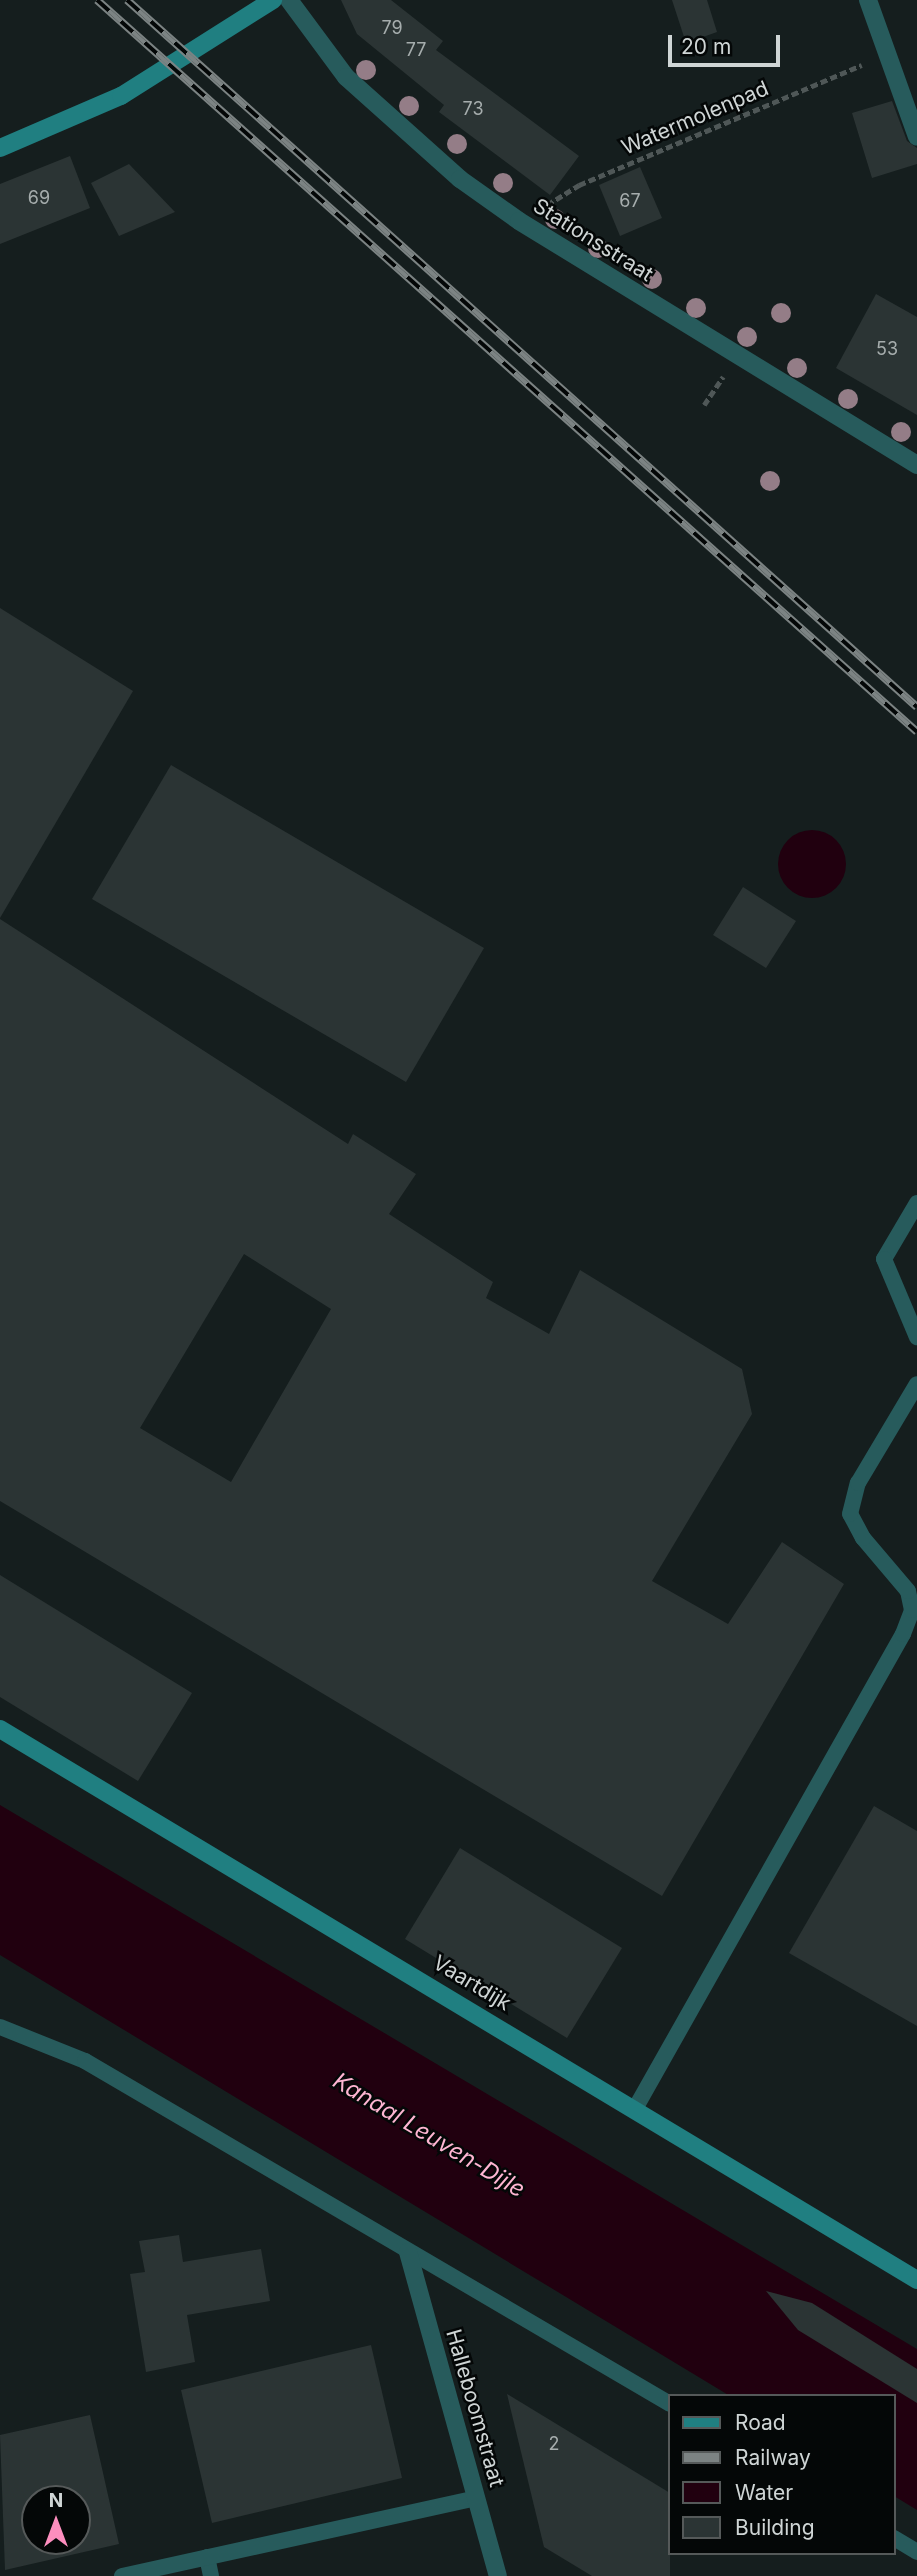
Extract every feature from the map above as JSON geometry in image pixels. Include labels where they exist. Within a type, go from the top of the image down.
[{"type":"street","points":[[0,148],[121,96],[273,0]]},
{"type":"street","name":"Stationsstraat","points":[[289,0],[371,102],[519,221],[917,465]]},
{"type":"street","points":[[868,0],[917,137]]},
{"type":"street","name":"Vaartdijk","points":[[0,1729],[636,2107],[917,2280]]},
{"type":"street","name":"Halleboomstraat","points":[[408,2252],[498,2576]]},
{"type":"lane","points":[[917,1203],[884,1259],[917,1337]]},
{"type":"lane","points":[[636,2107],[903,1634],[912,1610],[908,1591],[863,1538],[850,1514],[858,1483],[917,1384]]},
{"type":"lane","points":[[0,2027],[85,2061],[668,2403]]},
{"type":"lane","points":[[122,2576],[476,2498]]},
{"type":"lane","points":[[896,2540],[917,2552]]},
{"type":"lane","points":[[207,2557],[211,2576]]},
{"type":"path","name":"Watermolenpad","points":[[519,221],[579,185],[888,54]]},
{"type":"water","points":[[805,830],[819,830],[831,835],[841,845],[846,864],[841,883],[831,893],[819,898],[805,898],[793,893],[783,883],[778,871],[778,857],[783,845],[793,835]]},
{"type":"water","name":"Kanaal Leuven-Dijle","points":[[0,1805],[917,2349],[917,2510],[896,2497],[896,2394],[727,2394],[0,1955]]},
{"type":"building","points":[[341,0],[391,0],[443,41],[436,50],[579,156],[550,195],[439,112],[444,105],[357,34]]},
{"type":"building","points":[[672,0],[707,0],[717,32],[686,43]]},
{"type":"building","points":[[892,101],[907,141],[917,148],[917,164],[872,178],[852,113]]},
{"type":"building","points":[[70,156],[90,208],[0,244],[0,184]]},
{"type":"building","points":[[129,164],[175,212],[119,236],[91,183]]},
{"type":"building","points":[[640,167],[662,218],[620,236],[599,185]]},
{"type":"building","points":[[876,294],[917,317],[917,415],[836,368]]},
{"type":"building","points":[[0,608],[133,691],[0,918]]},
{"type":"building","points":[[171,765],[484,948],[406,1082],[92,899]]},
{"type":"building","points":[[743,887],[796,921],[766,968],[713,935]]},
{"type":"building","points":[[0,919],[348,1144],[353,1134],[416,1174],[389,1214],[493,1282],[486,1298],[549,1334],[580,1270],[742,1369],[752,1414],[652,1581],[728,1624],[782,1542],[844,1584],[662,1896],[0,1501]],"holes":[[[244,1254],[331,1309],[231,1482],[140,1428]]]},
{"type":"building","points":[[0,1575],[192,1693],[138,1781],[0,1697]]},
{"type":"building","points":[[874,1806],[917,1831],[917,2026],[789,1953]]},
{"type":"building","points":[[460,1848],[622,1948],[567,2038],[405,1939]]},
{"type":"building","points":[[179,2235],[183,2262],[261,2249],[270,2301],[187,2315],[195,2362],[146,2372],[130,2274],[145,2272],[139,2241]]},
{"type":"building","points":[[766,2291],[812,2303],[917,2369],[917,2403],[798,2330]]},
{"type":"building","points":[[371,2345],[402,2478],[212,2523],[181,2390]]},
{"type":"building","points":[[507,2394],[668,2492],[670,2576],[592,2576],[544,2547]]},
{"type":"building","points":[[90,2415],[119,2544],[91,2550],[91,2485],[21,2485],[21,2555],[71,2555],[5,2570],[0,2435]]},
{"type":"railway","points":[[97,0],[917,732]]},
{"type":"railway","points":[[127,0],[917,707]]}]
